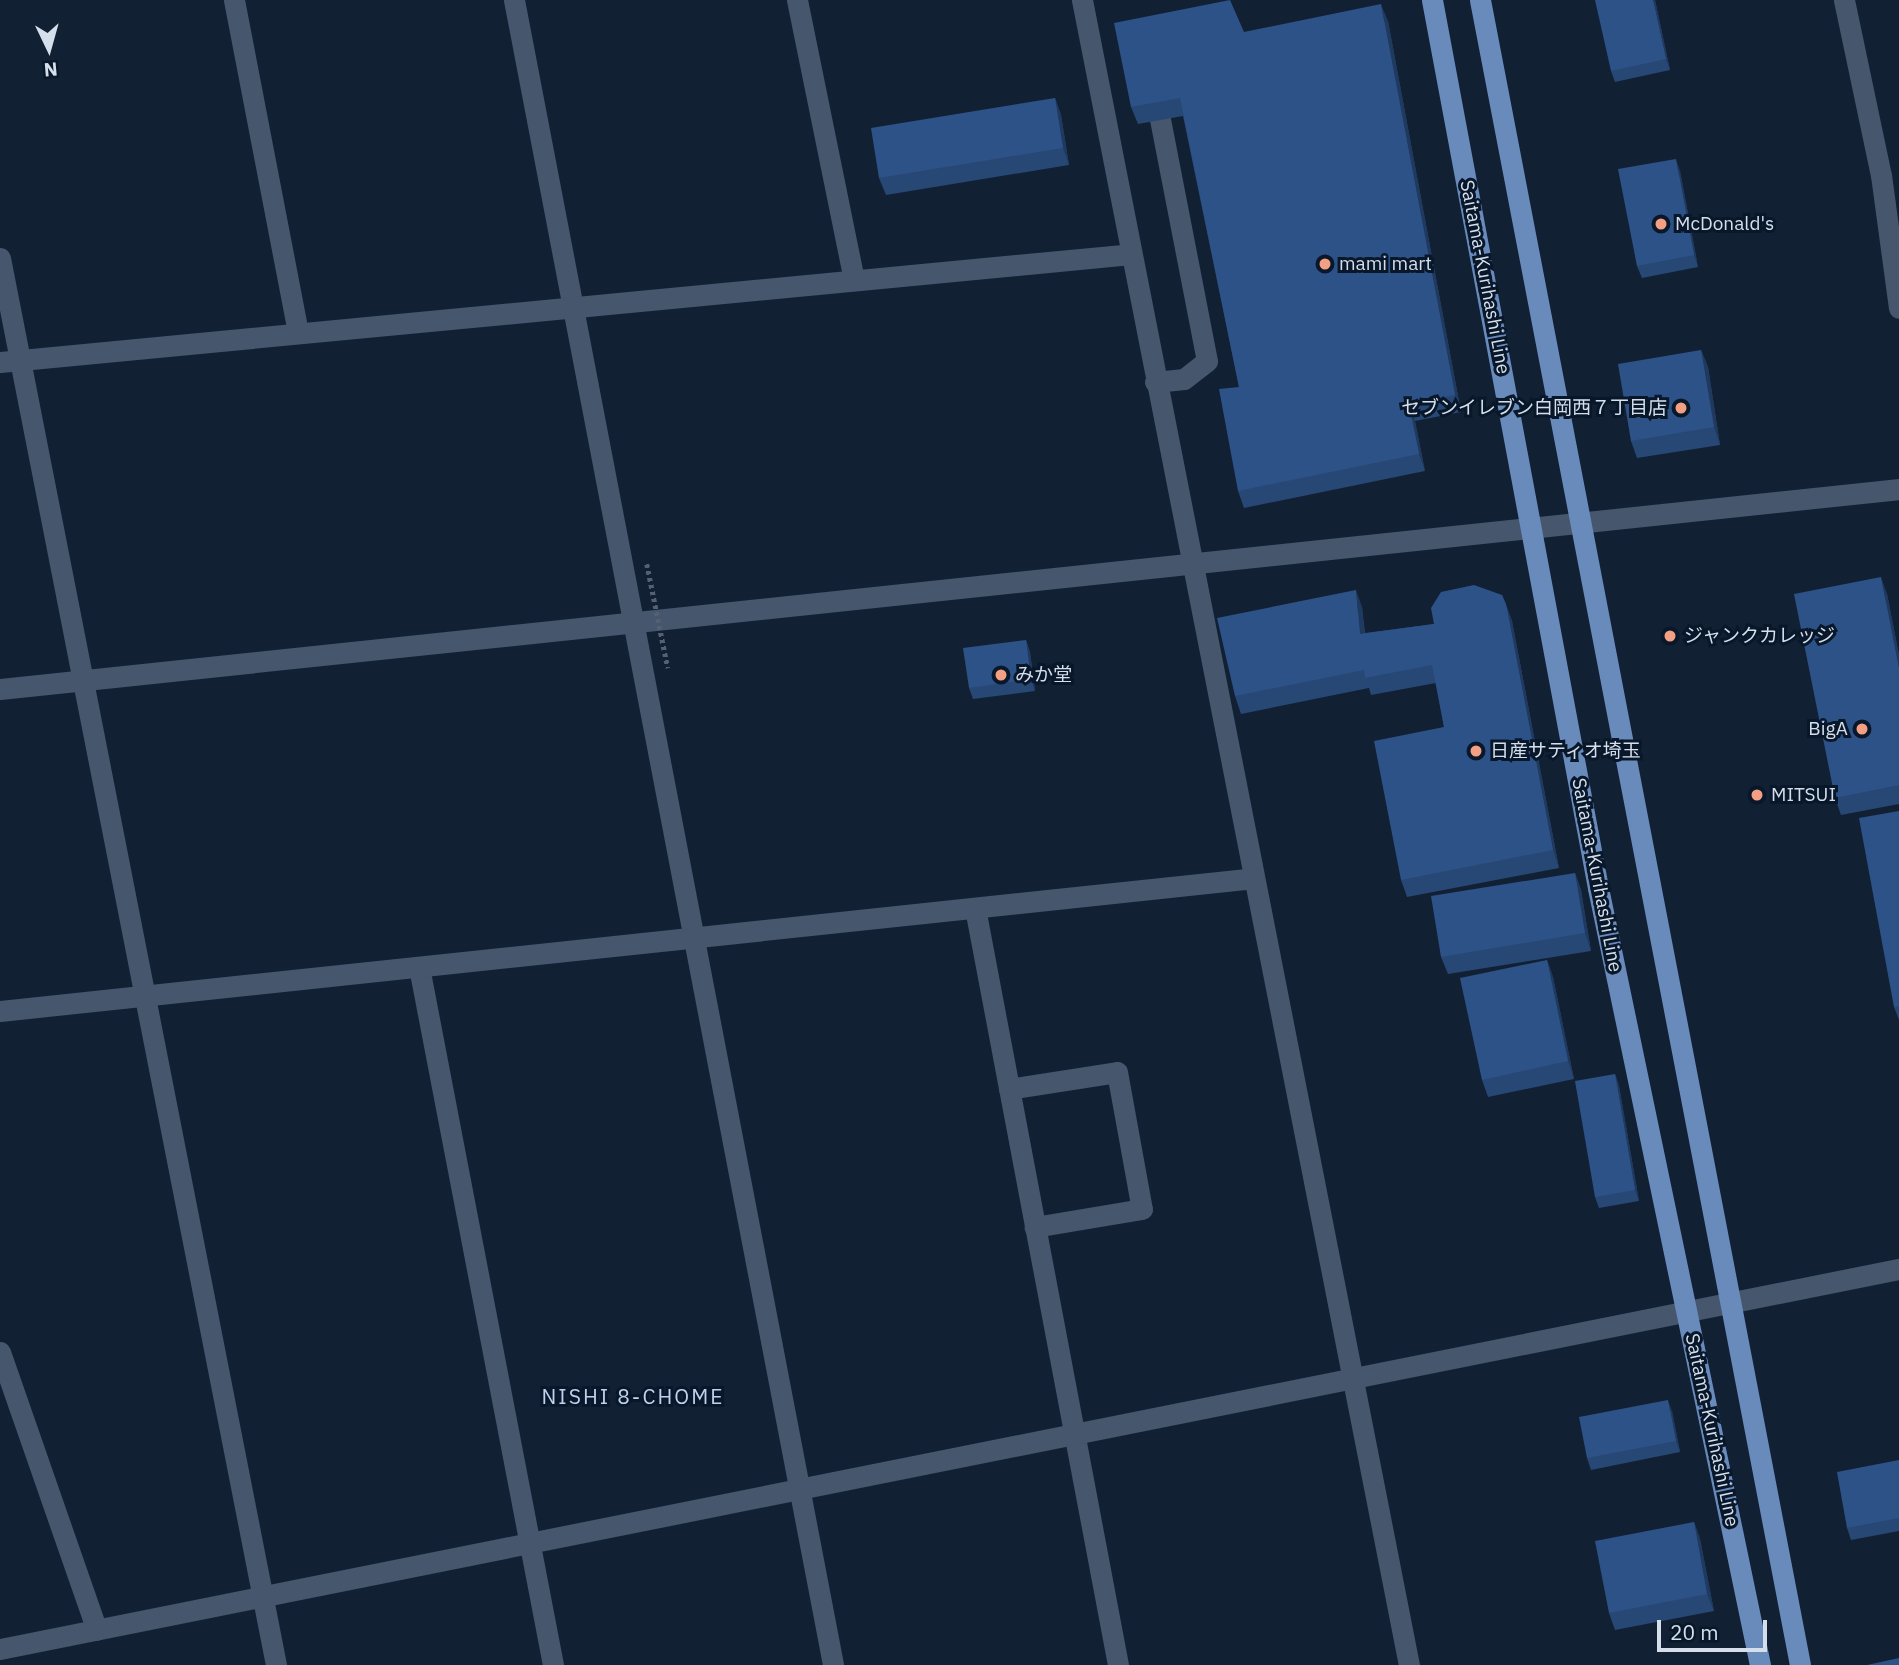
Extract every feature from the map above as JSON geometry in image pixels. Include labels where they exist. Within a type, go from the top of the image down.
[{"type":"main road","name":"Saitama-Kurihashi Line","points":[[1432,0],[1533,527],[1598,888],[1760,1665]]},
{"type":"main road","name":"Saitama-Kurihashi Line","points":[[1480,0],[1585,521],[1728,1303],[1800,1665]]},
{"type":"street","points":[[234,0],[298,333]]},
{"type":"street","points":[[514,0],[833,1665]]},
{"type":"street","points":[[797,0],[854,280]]},
{"type":"street","points":[[1082,0],[1190,561],[1409,1665]]},
{"type":"street","points":[[1844,0],[1890,174],[1899,308]]},
{"type":"street","points":[[1155,382],[1184,379],[1207,360],[1160,120]]},
{"type":"street","points":[[9,361],[1131,254]]},
{"type":"street","points":[[0,258],[9,361],[82,680],[142,996],[276,1665]]},
{"type":"street","points":[[0,689],[1190,561],[1899,489]]},
{"type":"street","points":[[0,1011],[1254,878]]},
{"type":"street","points":[[975,908],[1118,1665]]},
{"type":"street","points":[[419,967],[532,1542],[553,1665]]},
{"type":"street","points":[[1009,1089],[1117,1072],[1142,1209],[1035,1227]]},
{"type":"street","points":[[0,1649],[1899,1269]]},
{"type":"street","points":[[0,1352],[97,1630]]},
{"type":"path","points":[[647,564],[668,668]]},
{"type":"building","name":"mami mart","points":[[1230,0],[1244,32],[1381,4],[1455,395],[1409,404],[1419,454],[1238,491],[1219,389],[1239,387],[1180,98],[1131,107],[1114,23]]},
{"type":"building","points":[[1595,0],[1653,0],[1666,59],[1611,71]]},
{"type":"building","points":[[1055,98],[1063,148],[879,178],[871,128]]},
{"type":"building","name":"McDonald's","points":[[1676,159],[1694,255],[1637,266],[1618,169]]},
{"type":"building","points":[[1701,350],[1714,427],[1631,441],[1618,364]]},
{"type":"building","name":"BigA","points":[[1881,577],[1899,669],[1899,785],[1835,798],[1794,594]]},
{"type":"building","name":"日産サティオ埼玉","points":[[1474,585],[1502,595],[1506,604],[1553,850],[1401,880],[1374,741],[1444,727],[1432,665],[1365,678],[1364,670],[1235,696],[1217,618],[1356,590],[1360,634],[1434,624],[1431,608],[1441,592]]},
{"type":"building","name":"みか堂","points":[[1026,640],[1031,679],[969,688],[963,648]]},
{"type":"building","points":[[1899,811],[1899,1006],[1894,1007],[1859,818]]},
{"type":"building","points":[[1575,873],[1585,933],[1441,957],[1431,896]]},
{"type":"building","points":[[1547,960],[1568,1061],[1482,1080],[1460,978]]},
{"type":"building","points":[[1615,1074],[1635,1190],[1595,1197],[1575,1081]]},
{"type":"building","points":[[1668,1400],[1676,1441],[1587,1458],[1579,1417]]},
{"type":"building","points":[[1899,1460],[1899,1518],[1847,1528],[1837,1472]]},
{"type":"building","points":[[1694,1522],[1707,1594],[1609,1613],[1595,1541]]},
{"type":"building","points":[[1899,1658],[1899,1665],[1867,1665]]},
{"type":"place","name":"McDonald's","points":[[1661,224]]},
{"type":"place","name":"mami mart","points":[[1325,264]]},
{"type":"place","name":"セブンイレブン白岡西７丁目店","points":[[1681,408]]},
{"type":"place","name":"ジャンクカレッジ","points":[[1670,636]]},
{"type":"place","name":"みか堂","points":[[1001,675]]},
{"type":"place","name":"BigA","points":[[1862,729]]},
{"type":"place","name":"日産サティオ埼玉","points":[[1476,751]]},
{"type":"place","name":"MITSUI","points":[[1757,795]]},
{"type":"district","name":"NISHI 8-CHOME","points":[[633,1396]]}]
